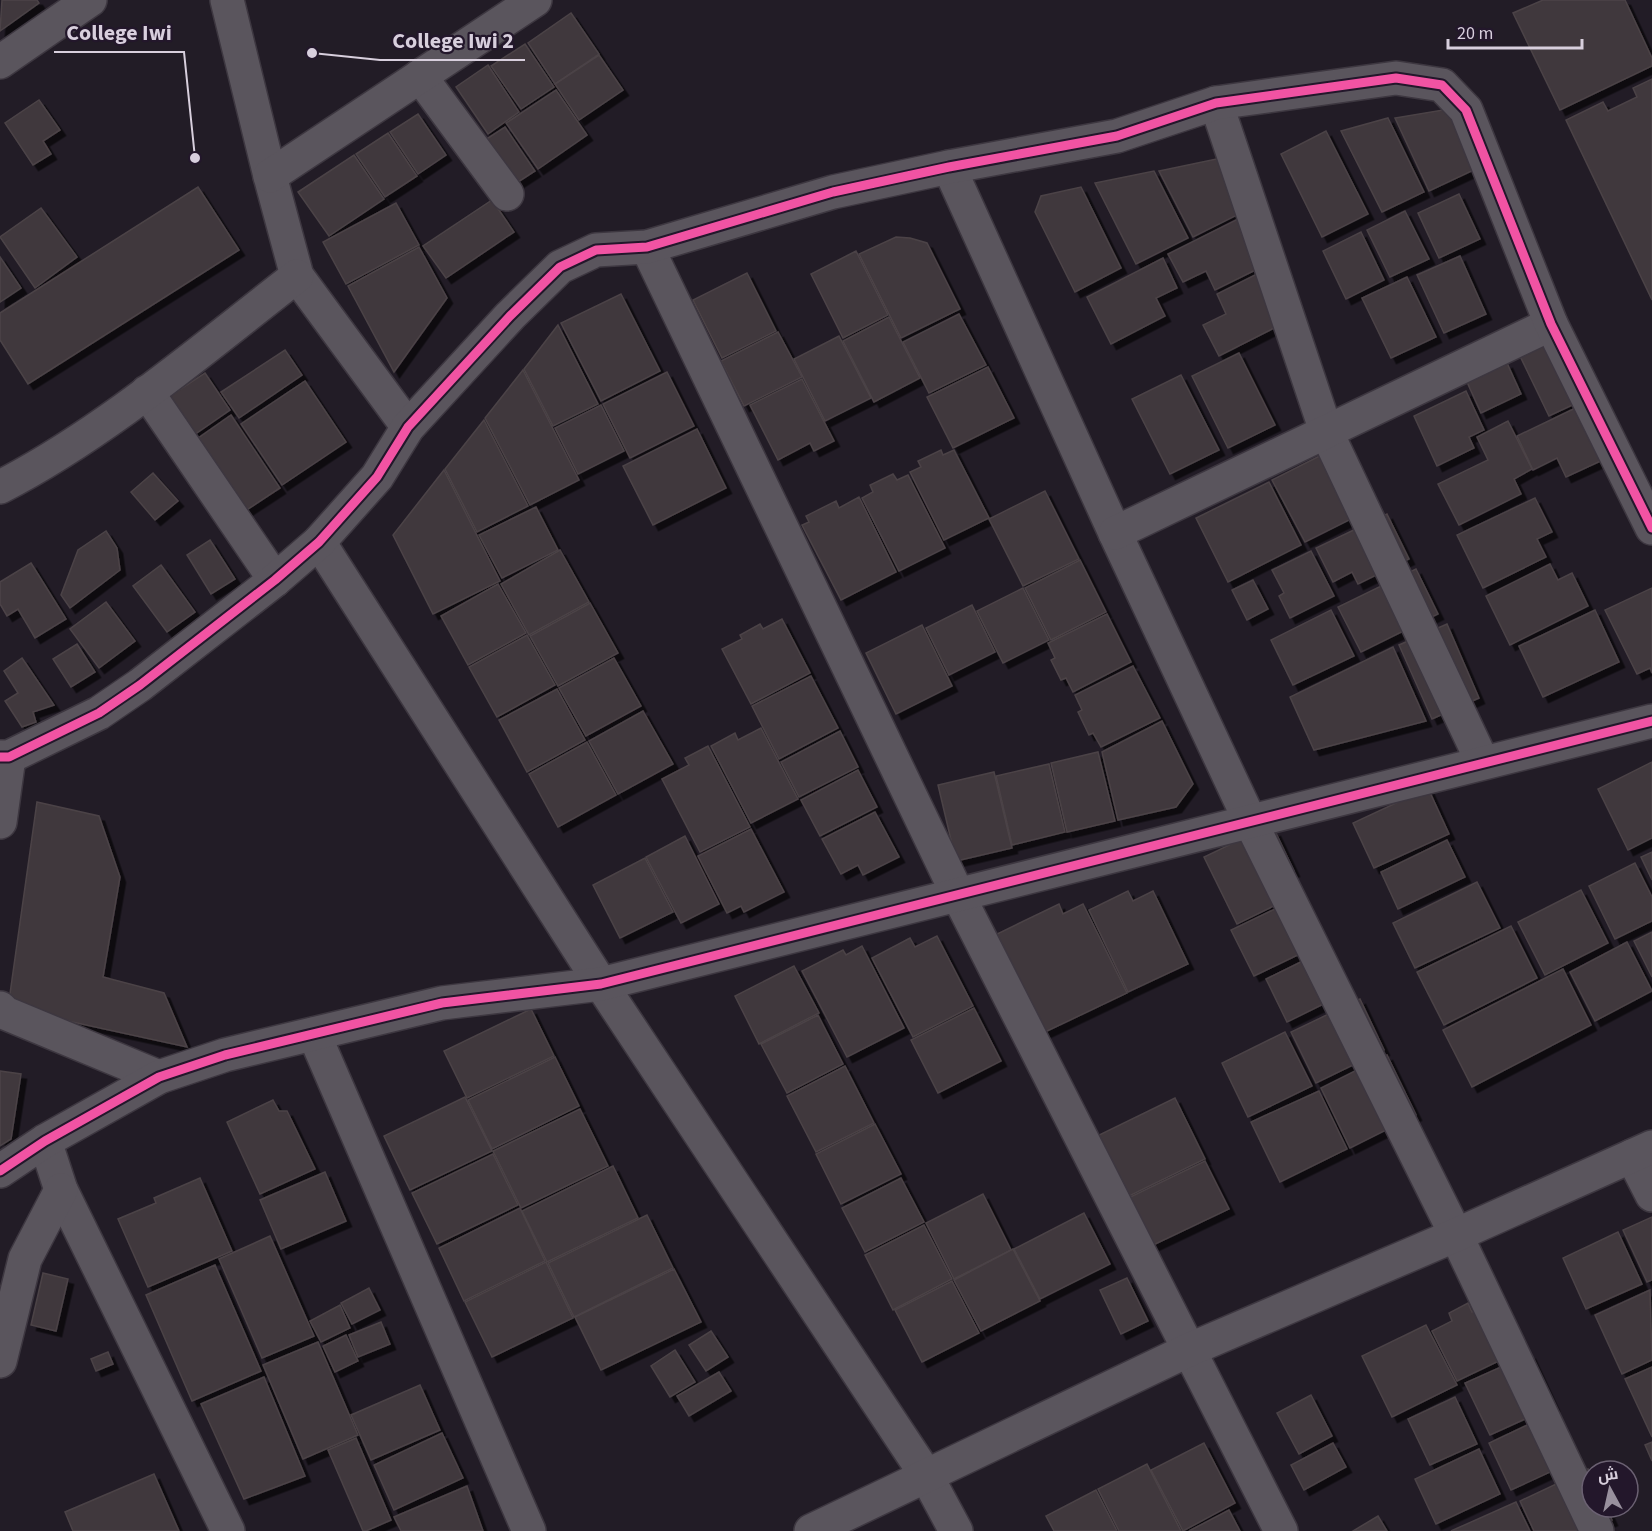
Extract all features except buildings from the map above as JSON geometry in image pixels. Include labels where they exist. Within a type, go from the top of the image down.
[{"type":"street","points":[[0,62],[90,0]]},
{"type":"street","points":[[227,0],[297,276],[408,427]]},
{"type":"street","points":[[270,176],[527,2]]},
{"type":"street","points":[[420,76],[507,194]]},
{"type":"street","points":[[0,822],[5,757],[99,713],[140,685],[275,580],[319,542],[377,477],[408,427],[510,316],[560,267],[596,250],[647,247],[833,192],[949,167],[1117,136],[1216,103],[1396,78],[1442,85],[1466,110],[1551,324],[1652,528]]},
{"type":"street","points":[[1216,103],[1326,431],[1482,761]]},
{"type":"street","points":[[949,167],[1114,533],[1250,821],[1456,1235],[1597,1531]]},
{"type":"street","points":[[647,247],[957,893],[1106,1189],[1191,1349],[1281,1531]]},
{"type":"street","points":[[0,487],[59,452],[147,392],[297,276]]},
{"type":"street","points":[[1114,533],[1551,324]]},
{"type":"street","points":[[147,392],[275,580]]},
{"type":"street","points":[[319,542],[602,984],[926,1475],[956,1531]]},
{"type":"street","points":[[0,1171],[45,1141],[159,1077],[225,1055],[442,1003],[602,984],[1482,761],[1652,721]]},
{"type":"street","points":[[0,1008],[5,1013],[159,1077]]},
{"type":"street","points":[[314,1034],[529,1531]]},
{"type":"street","points":[[45,1141],[61,1190],[228,1531]]},
{"type":"street","points":[[811,1531],[1191,1349],[1456,1235],[1642,1151],[1652,1195]]},
{"type":"street","points":[[0,1361],[25,1259],[61,1190]]},
{"type":"cycle path","points":[[0,757],[9,757],[99,713],[140,685],[275,580],[319,542],[377,477],[408,427],[510,316],[560,267],[596,250],[647,247],[833,192],[949,167],[1117,136],[1216,103],[1396,78],[1442,85],[1466,110],[1551,324],[1652,528]]},
{"type":"cycle path","points":[[0,1171],[45,1141],[159,1077],[225,1055],[442,1003],[601,984],[1652,721]]},
{"type":"place","name":"College Iwi 2","points":[[312,53]]},
{"type":"place","name":"College Iwi","points":[[195,158]]}]
